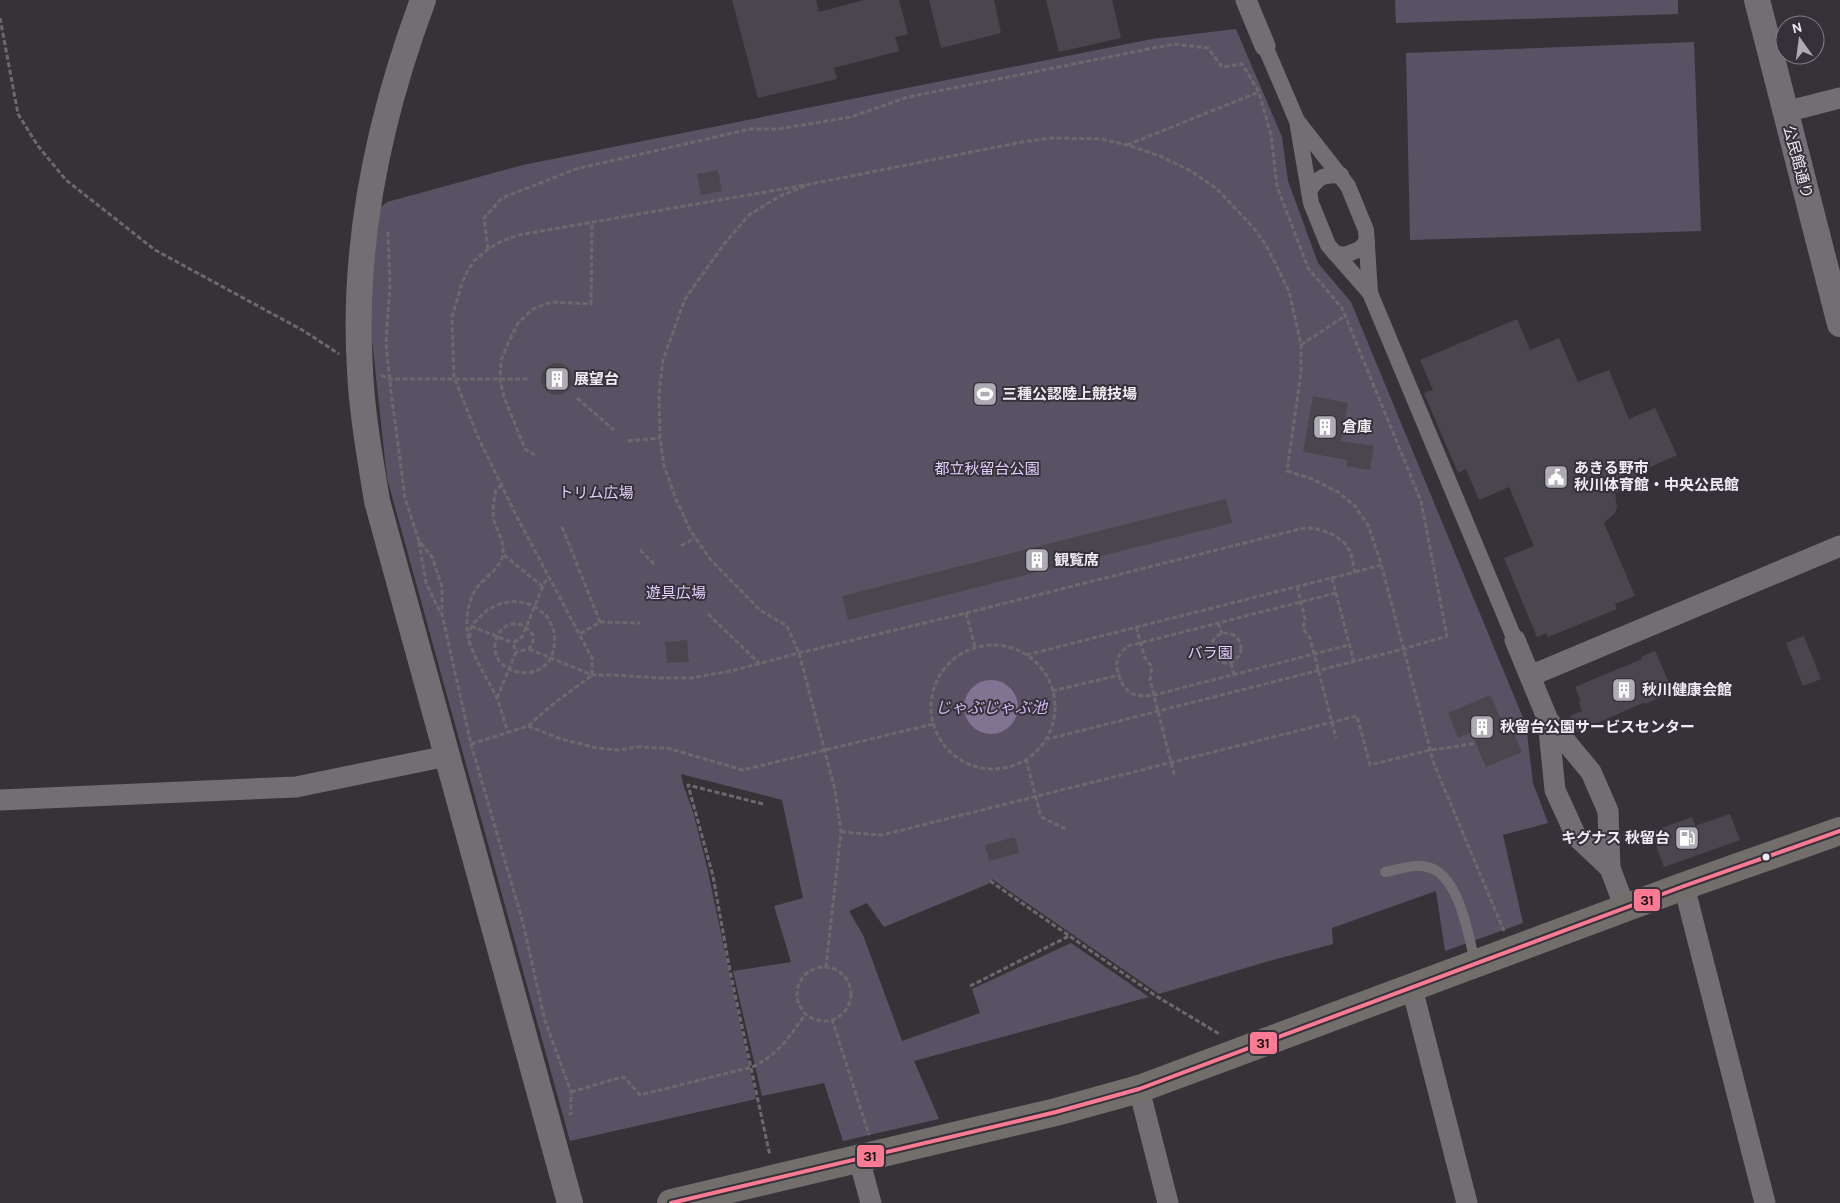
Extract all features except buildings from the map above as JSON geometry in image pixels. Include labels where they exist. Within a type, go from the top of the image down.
[{"type":"main road","points":[[671,1203],[774,1178],[864,1147],[1056,1112],[1139,1089],[1684,886],[1840,831]]},
{"type":"street","points":[[423,0],[404,52],[381,132],[368,197],[359,285],[368,371],[364,417],[377,501],[455,751],[570,1203]]},
{"type":"street","points":[[1246,0],[1297,121],[1311,203],[1328,245],[1370,293],[1548,720],[1555,790],[1576,836],[1610,868]]},
{"type":"street","name":"公民館通り","points":[[1757,0],[1840,324]]},
{"type":"street","points":[[1785,112],[1840,98]]},
{"type":"street","points":[[1297,121],[1348,186],[1366,230],[1370,293]]},
{"type":"street","points":[[1309,191],[1316,180],[1327,175],[1341,175]]},
{"type":"street","points":[[1335,253],[1345,255],[1360,249],[1367,241]]},
{"type":"street","points":[[1530,676],[1840,546]]},
{"type":"street","points":[[1548,720],[1591,772],[1608,810],[1610,868],[1625,908]]},
{"type":"street","points":[[0,800],[296,787],[455,751]]},
{"type":"street","points":[[1555,790],[1559,772],[1572,765],[1591,772]]},
{"type":"street","points":[[1576,836],[1590,841],[1602,836],[1608,826]]},
{"type":"street","points":[[1684,886],[1765,1203]]},
{"type":"street","points":[[1412,988],[1467,1203]]},
{"type":"street","points":[[1139,1089],[1168,1203]]},
{"type":"street","points":[[864,1147],[870,1203]]},
{"type":"lane","points":[[1385,872],[1412,866],[1429,867],[1441,873],[1450,884],[1460,906],[1476,964]]},
{"type":"path","points":[[0,18],[18,114],[38,146],[66,180],[155,250],[304,330],[368,371],[389,379],[454,377],[530,378]]},
{"type":"path","points":[[488,250],[484,218],[502,198],[576,168],[750,129],[778,129],[851,117],[908,97],[1174,44],[1208,48],[1222,68],[1242,64],[1259,92],[1271,135],[1277,186],[1308,268],[1342,308],[1421,501],[1447,636],[1354,662],[1048,739]]},
{"type":"path","points":[[1127,145],[1259,92]]},
{"type":"path","points":[[592,676],[592,658],[518,519],[478,437],[454,377],[452,317],[462,283],[473,262],[502,241],[519,235],[811,184],[1022,142],[1052,138],[1101,139],[1127,145],[1160,156],[1191,170],[1217,189],[1252,226],[1266,245],[1289,291],[1301,345],[1301,372],[1288,471],[1312,479],[1338,492],[1354,506],[1368,525],[1381,565],[1434,764],[1504,930],[1509,951]]},
{"type":"path","points":[[811,184],[778,197],[749,215],[724,244],[685,299],[664,360],[659,394],[660,438],[664,466],[690,530],[710,559],[731,582],[760,610],[787,626],[799,653],[835,790],[841,832],[826,967]]},
{"type":"path","points":[[535,455],[525,449],[504,397],[500,379],[501,360],[518,324],[534,309],[551,302],[591,304],[592,222]]},
{"type":"path","points":[[388,229],[390,284],[386,343],[405,498],[419,542],[426,583],[442,614]]},
{"type":"path","points":[[1301,345],[1345,316]]},
{"type":"path","points":[[577,398],[614,430]]},
{"type":"path","points":[[628,442],[660,438]]},
{"type":"path","points":[[502,486],[496,490],[493,504],[494,521],[502,539],[504,555],[495,569],[473,592],[467,609],[466,623],[469,645],[497,698],[508,733]]},
{"type":"path","points":[[562,526],[600,622]]},
{"type":"path","points":[[516,652],[529,649],[592,676],[690,678],[731,671],[1313,528],[1334,536],[1348,548],[1355,572]]},
{"type":"path","points":[[681,546],[695,538]]},
{"type":"path","points":[[419,542],[432,557],[442,588],[442,614],[471,744],[523,923],[545,1021],[571,1092],[571,1113],[568,1117]]},
{"type":"path","points":[[640,550],[656,566]]},
{"type":"path","points":[[504,555],[542,586]]},
{"type":"path","points":[[1026,655],[1381,565]]},
{"type":"path","points":[[513,643],[522,637],[542,586],[548,576]]},
{"type":"path","points":[[1332,577],[1354,662]]},
{"type":"path","points":[[1297,586],[1305,619],[1303,629],[1310,638],[1336,738]]},
{"type":"path","points":[[1336,593],[1128,646],[1121,652],[1118,662],[1122,686],[1131,693],[1142,697],[1154,696],[1350,645]]},
{"type":"path","points":[[469,645],[472,626],[484,612],[495,605],[521,602],[535,607],[547,616],[554,629],[555,644],[551,658],[544,667],[532,672],[520,673],[509,669],[501,663],[496,654],[495,643],[498,636],[503,628],[510,624],[518,623],[526,627],[533,635],[533,641],[529,649]]},
{"type":"path","points":[[966,613],[975,646]]},
{"type":"path","points":[[708,614],[760,664]]},
{"type":"path","points":[[580,634],[600,622],[640,623]]},
{"type":"path","points":[[466,623],[513,643],[516,652],[497,698]]},
{"type":"path","points":[[1218,623],[1222,634]]},
{"type":"path","points":[[1136,626],[1144,658],[1152,667],[1150,680],[1175,778]]},
{"type":"path","points":[[1222,634],[1232,635],[1240,642],[1241,653],[1231,663],[1221,663],[1212,655],[1212,644],[1217,636],[1222,634]]},
{"type":"path","points":[[996,644],[1017,649],[1026,655],[1036,661],[1048,677],[1054,698],[1054,719],[1048,739],[1032,756],[1012,766],[991,769],[970,765],[950,753],[937,736],[930,715],[931,694],[939,673],[955,656],[975,646],[996,644]]},
{"type":"path","points":[[1231,663],[1234,675]]},
{"type":"path","points":[[1052,692],[1120,675]]},
{"type":"path","points":[[455,751],[528,726],[553,704],[592,676]]},
{"type":"path","points":[[841,832],[882,835],[1357,716],[1370,765],[1430,750],[1476,743]]},
{"type":"path","points":[[528,726],[558,738],[596,748],[618,750],[638,747],[667,748],[743,770],[933,724]]},
{"type":"path","points":[[1026,759],[1041,818],[1068,830]]},
{"type":"path","points":[[763,804],[688,785],[713,876],[730,971],[752,1067],[774,1178]]},
{"type":"path","points":[[990,881],[1156,996],[1246,1050]]},
{"type":"path","points":[[970,986],[1069,936]]},
{"type":"path","points":[[826,967],[835,969],[843,974],[851,987],[851,997],[843,1013],[832,1019],[823,1020],[814,1018],[806,1013],[798,998],[798,989],[801,980],[807,973],[817,968],[826,967]]},
{"type":"path","points":[[571,1092],[587,1088],[602,1081],[624,1077],[640,1095],[752,1067],[762,1063],[780,1049],[806,1013]]},
{"type":"path","points":[[832,1019],[864,1147]]},
{"type":"green space","points":[[1395,0],[1678,0],[1678,14],[1396,23]]},
{"type":"green space","name":"都立秋留台公園","points":[[1236,29],[1282,137],[1288,181],[1318,263],[1351,302],[1526,725],[1533,783],[1548,823],[1503,835],[1523,923],[1445,951],[1436,891],[1332,928],[1333,944],[1159,994],[992,879],[988,884],[884,927],[867,903],[849,911],[863,935],[902,1041],[980,1013],[972,989],[1071,943],[1149,997],[914,1061],[939,1119],[843,1141],[824,1083],[762,1096],[733,971],[791,962],[774,906],[803,898],[782,800],[681,774],[707,867],[756,1099],[570,1141],[387,478],[369,312],[377,210],[387,202],[523,165],[1152,39]]},
{"type":"green space","points":[[1694,42],[1701,231],[1410,240],[1406,53]]},
{"type":"water","name":"じゃぶじゃぶ池","points":[[986,680],[996,680],[1006,684],[1014,692],[1018,707],[1014,722],[1006,730],[996,734],[986,734],[976,730],[968,722],[964,712],[964,702],[968,692],[976,684]]},
{"type":"transit line","name":"31","points":[[671,1203],[1056,1112],[1139,1089],[1684,886],[1840,831]]},
{"type":"place","name":"展望台","points":[[557,379]]},
{"type":"place","name":"三種公認陸上競技場","points":[[985,394]]},
{"type":"place","name":"倉庫","points":[[1325,427]]},
{"type":"place","name":"あきる野市 秋川体育館・中央公民館","points":[[1556,477]]},
{"type":"place","name":"観覧席","points":[[1037,560]]},
{"type":"place","name":"秋川健康会館","points":[[1624,690]]},
{"type":"place","name":"秋留台公園サービスセンター","points":[[1482,727]]},
{"type":"place","name":"キグナス 秋留台","points":[[1687,838]]},
{"type":"park label","name":"トリム広場","points":[[596,493]]},
{"type":"park label","name":"遊具広場","points":[[676,593]]},
{"type":"park label","name":"バラ園","points":[[1210,653]]}]
